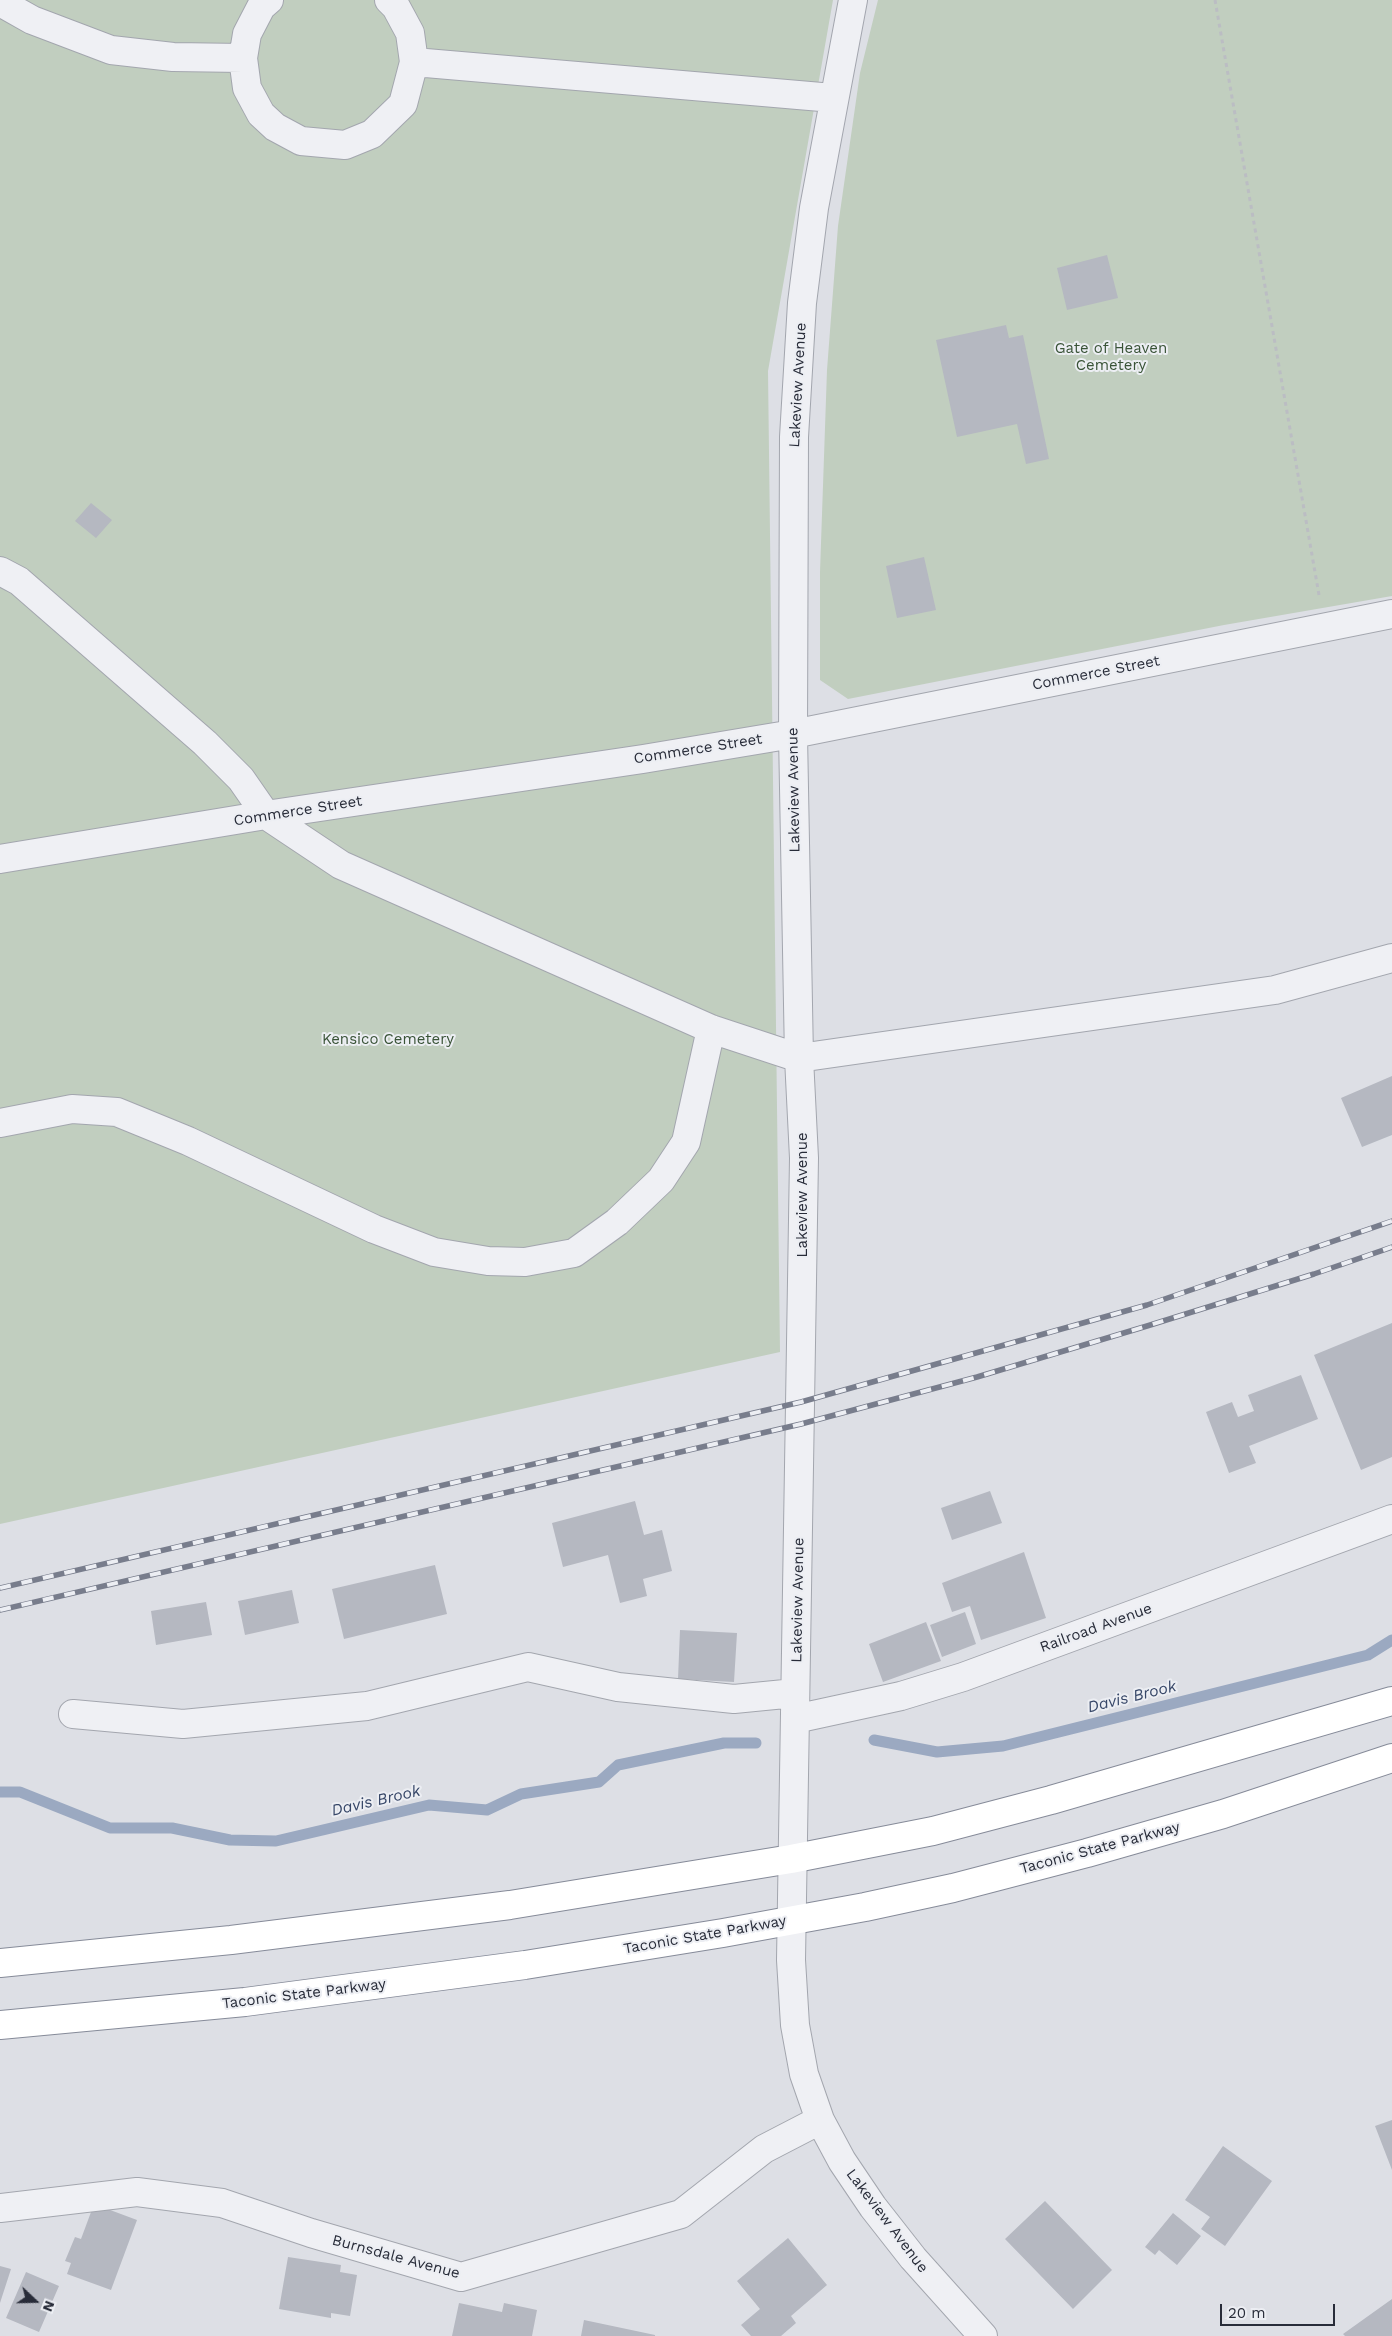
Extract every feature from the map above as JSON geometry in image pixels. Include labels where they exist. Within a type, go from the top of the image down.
[{"type":"highway","points":[[0,1963],[221,1941],[416,1917],[618,1888],[792,1859],[933,1831],[1051,1800],[1392,1701]]},
{"type":"highway","name":"Taconic State Parkway","points":[[0,2025],[245,2002],[534,1964],[790,1921],[953,1888],[1087,1853],[1223,1814],[1392,1758]]},
{"type":"street","points":[[269,0],[261,7],[247,34],[243,58],[247,88],[261,114],[275,128],[301,142],[345,145],[372,134],[403,104],[414,62],[410,32],[396,7],[389,0]]},
{"type":"street","name":"Lakeview Avenue","points":[[853,0],[833,98],[814,208],[802,303],[794,438],[793,734],[799,1058],[804,1158],[790,1921],[795,2025],[804,2074],[820,2120],[842,2161],[873,2207],[913,2258],[983,2336]]},
{"type":"street","points":[[0,2],[32,20],[111,50],[173,57],[243,58]]},
{"type":"street","points":[[414,62],[833,98]]},
{"type":"street","points":[[0,571],[19,581],[205,743],[241,779],[266,815],[342,865],[711,1029],[799,1058],[1274,990],[1392,958]]},
{"type":"street","name":"Commerce Street","points":[[0,859],[266,815],[793,734],[1392,614]]},
{"type":"street","points":[[0,1123],[72,1109],[117,1112],[188,1141],[374,1230],[434,1252],[488,1261],[524,1262],[574,1253],[617,1222],[660,1180],[686,1142],[711,1029]]},
{"type":"street","name":"Railroad Avenue","points":[[73,1714],[183,1724],[357,1707],[528,1667],[618,1687],[795,1706],[901,1696],[962,1677],[1392,1519]]},
{"type":"street","name":"Burnsdale Avenue","points":[[0,2208],[136,2192],[222,2203],[311,2233],[461,2277],[682,2214],[764,2148],[820,2120]]},
{"type":"path","points":[[1215,0],[1325,628]]},
{"type":"green space","name":"Kensico Cemetery","points":[[0,0],[833,0],[768,371],[780,1352],[0,1524]]},
{"type":"green space","name":"Gate of Heaven Cemetery","points":[[878,0],[1392,0],[1392,596],[1224,625],[848,699],[820,680],[820,572],[827,370],[838,226],[860,73]]},
{"type":"building","points":[[1107,255],[1118,298],[1067,310],[1057,268]]},
{"type":"building","points":[[1006,325],[1009,338],[1023,335],[1049,459],[1026,464],[1017,424],[957,437],[936,340]]},
{"type":"building","points":[[91,503],[112,520],[96,538],[75,521]]},
{"type":"building","points":[[924,557],[936,610],[897,618],[886,566]]},
{"type":"building","points":[[1392,1076],[1392,1135],[1362,1147],[1341,1098]]},
{"type":"building","points":[[1392,1323],[1392,1457],[1361,1470],[1314,1355]]},
{"type":"building","points":[[1301,1375],[1318,1419],[1249,1446],[1256,1463],[1229,1473],[1206,1412],[1232,1402],[1238,1417],[1254,1411],[1248,1395]]},
{"type":"building","points":[[990,1491],[1002,1523],[952,1540],[941,1508]]},
{"type":"building","points":[[635,1501],[644,1535],[662,1530],[672,1571],[643,1579],[647,1596],[620,1603],[608,1555],[563,1567],[552,1523]]},
{"type":"building","points":[[1024,1552],[1046,1618],[981,1640],[970,1606],[952,1612],[942,1583]]},
{"type":"building","points":[[435,1565],[447,1614],[344,1639],[332,1589]]},
{"type":"building","points":[[292,1590],[299,1623],[245,1635],[238,1601]]},
{"type":"building","points":[[206,1602],[212,1635],[156,1645],[151,1611]]},
{"type":"building","points":[[965,1612],[976,1644],[942,1657],[930,1625]]},
{"type":"building","points":[[926,1622],[941,1661],[883,1682],[869,1644]]},
{"type":"building","points":[[680,1630],[737,1633],[734,1682],[678,1679]]},
{"type":"building","points":[[1392,2120],[1392,2170],[1375,2126]]},
{"type":"building","points":[[1223,2146],[1272,2181],[1225,2246],[1201,2229],[1210,2217],[1185,2200]]},
{"type":"building","points":[[1045,2201],[1112,2270],[1073,2309],[1005,2239]]},
{"type":"building","points":[[94,2204],[137,2220],[111,2290],[67,2274],[71,2263],[65,2261],[75,2237],[81,2239]]},
{"type":"building","points":[[1173,2213],[1201,2236],[1177,2265],[1159,2250],[1155,2255],[1145,2247]]},
{"type":"building","points":[[788,2238],[827,2285],[791,2316],[796,2323],[781,2336],[751,2336],[741,2325],[760,2309],[737,2281]]},
{"type":"building","points":[[288,2257],[341,2265],[340,2272],[357,2275],[350,2316],[331,2313],[331,2318],[279,2309]]},
{"type":"building","points":[[0,2266],[11,2269],[0,2303]]},
{"type":"building","points":[[26,2272],[59,2286],[39,2332],[6,2318]]},
{"type":"building","points":[[1392,2299],[1392,2336],[1345,2336],[1343,2334]]},
{"type":"building","points":[[459,2303],[502,2312],[504,2303],[537,2310],[532,2336],[452,2336]]},
{"type":"building","points":[[584,2320],[655,2335],[655,2336],[581,2336]]},
{"type":"waterway","name":"Davis Brook","points":[[874,1740],[937,1752],[1003,1746],[1368,1655],[1392,1640]]},
{"type":"waterway","name":"Davis Brook","points":[[0,1792],[20,1792],[110,1828],[172,1828],[230,1840],[276,1841],[429,1805],[487,1810],[521,1794],[599,1782],[618,1765],[724,1743],[756,1743]]},
{"type":"railway","points":[[0,1588],[801,1402],[1147,1305],[1392,1221]]},
{"type":"railway","points":[[0,1610],[801,1424],[977,1377],[1314,1274],[1392,1247]]}]
